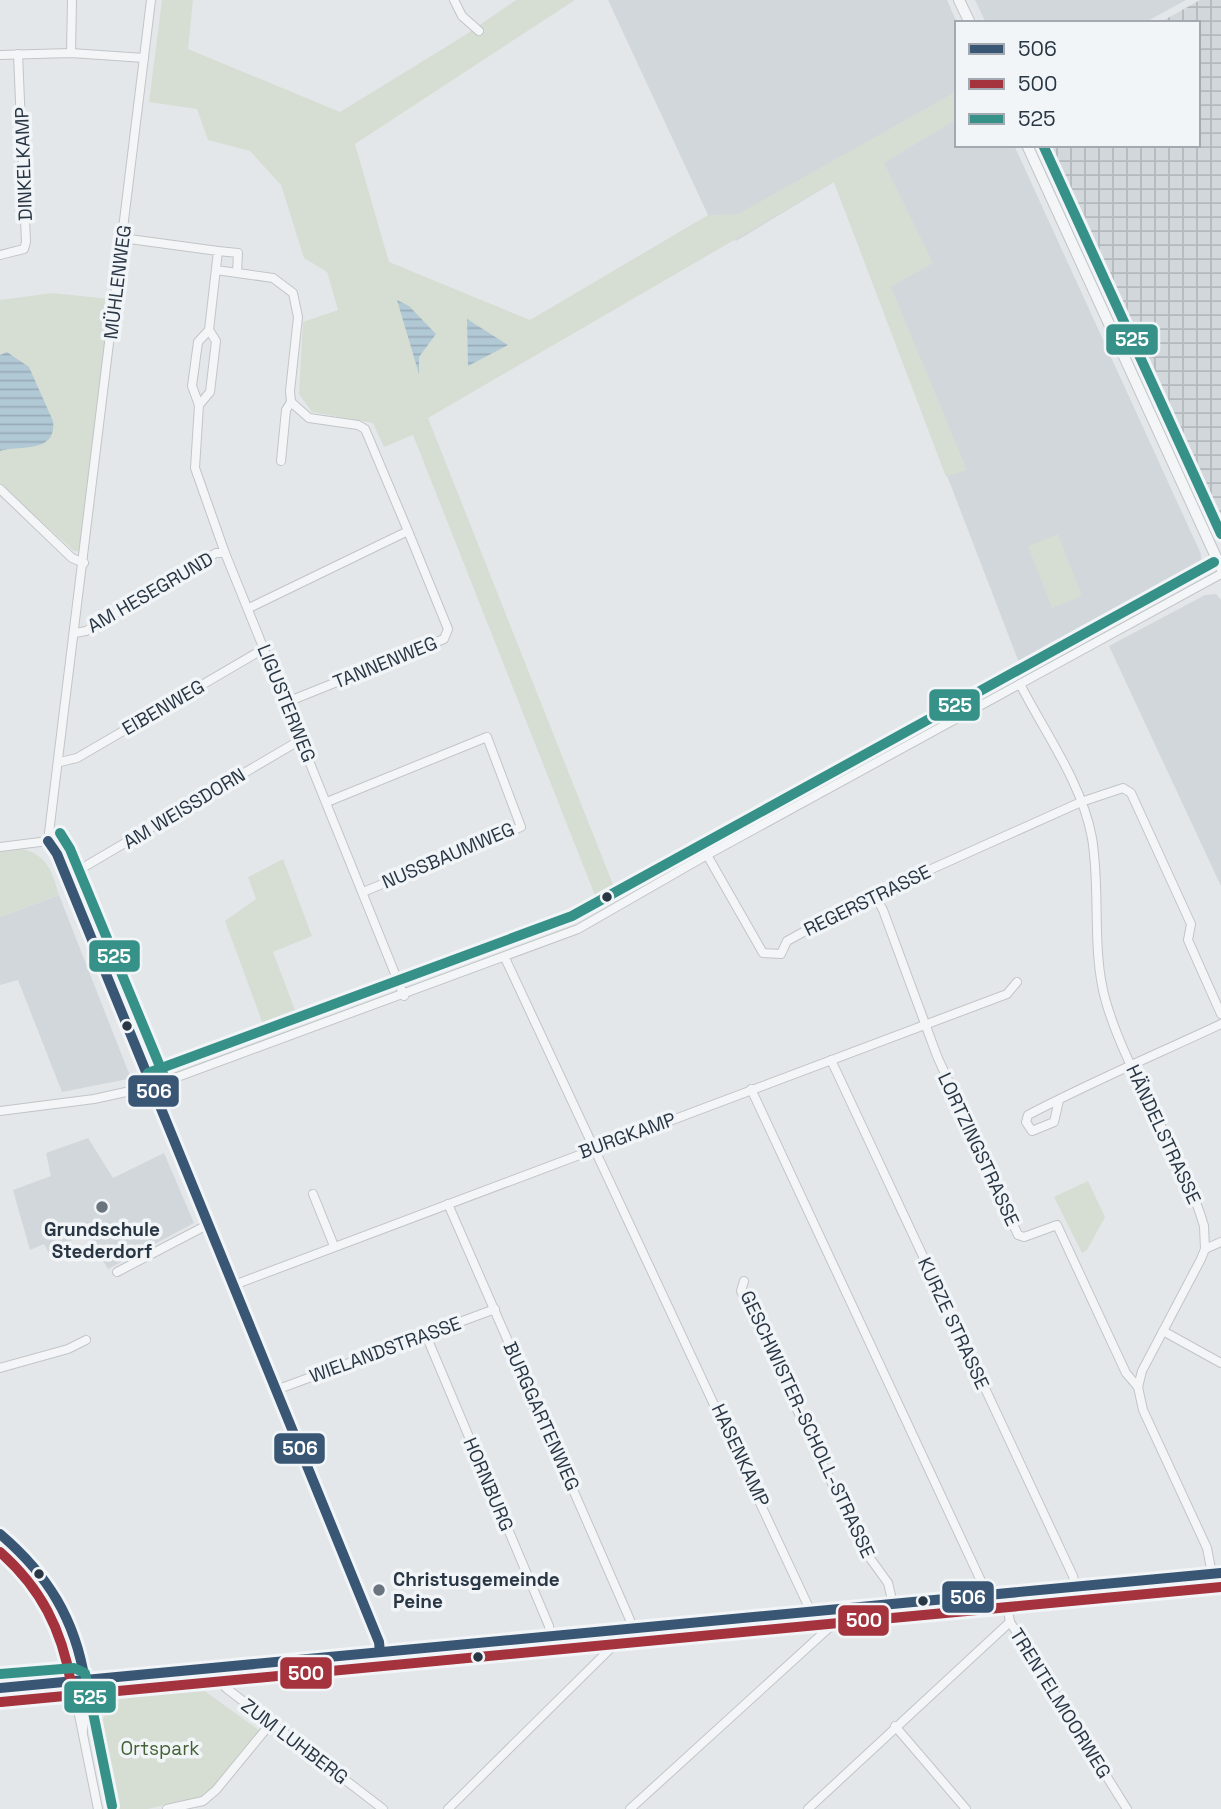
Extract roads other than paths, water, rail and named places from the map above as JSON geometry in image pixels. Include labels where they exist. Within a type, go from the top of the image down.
[{"type":"main road","points":[[0,1688],[1217,1574]]},
{"type":"street","points":[[71,53],[72,0]]},
{"type":"street","name":"MÜHLENWEG","points":[[48,841],[60,762],[151,0]]},
{"type":"street","points":[[454,0],[462,16],[479,31]]},
{"type":"street","points":[[959,0],[969,21]]},
{"type":"street","points":[[0,55],[71,53],[144,58]]},
{"type":"street","name":"DINKELKAMP","points":[[0,254],[24,249],[26,242],[18,54]]},
{"type":"street","points":[[1028,147],[1221,568]]},
{"type":"street","points":[[122,238],[238,253],[237,272]]},
{"type":"street","name":"LIGUSTERWEG","points":[[218,251],[209,330],[198,342],[192,386],[199,405],[195,468],[225,553],[404,996]]},
{"type":"street","points":[[216,270],[273,278],[293,293],[298,317],[290,391],[292,402],[286,410],[281,461]]},
{"type":"street","name":"LIGUSTERWEG","points":[[199,405],[210,392],[216,341],[209,330]]},
{"type":"street","name":"TANNENWEG","points":[[287,702],[444,639],[448,629],[365,429],[358,425],[309,418],[292,402]]},
{"type":"street","points":[[0,489],[72,558],[84,564]]},
{"type":"street","points":[[249,608],[408,531]]},
{"type":"street","name":"AM HESEGRUND","points":[[75,633],[86,631],[216,552],[225,553]]},
{"type":"street","points":[[0,1111],[94,1099],[153,1086],[404,996],[578,929],[707,855],[1221,574]]},
{"type":"street","name":"EIBENWEG","points":[[60,762],[76,758],[265,648]]},
{"type":"street","name":"HÄNDELSTRASSE","points":[[1020,684],[1081,802],[1095,858],[1101,979],[1112,1021],[1200,1213],[1205,1249]]},
{"type":"street","name":"NUSSBAUMWEG","points":[[327,802],[486,737],[521,827],[363,892]]},
{"type":"street","name":"AM WEISSDORN","points":[[67,877],[302,739]]},
{"type":"street","name":"REGERSTRASSE","points":[[707,855],[763,953],[781,954],[787,941],[874,894],[1117,788],[1131,793],[1191,925],[1188,940],[1221,1014]]},
{"type":"street","points":[[0,847],[48,841],[67,877],[380,1652]]},
{"type":"street","name":"LORTZINGSTRASSE","points":[[874,894],[925,1024],[1018,1235],[1024,1237],[1057,1225],[1126,1373],[1138,1387]]},
{"type":"street","name":"HASENKAMP","points":[[505,958],[596,1147],[811,1612]]},
{"type":"street","name":"BURGKAMP","points":[[234,1285],[1007,994],[1017,982]]},
{"type":"street","points":[[1059,1100],[1054,1122],[1032,1131],[1026,1122],[1028,1115],[1059,1100],[1221,1024]]},
{"type":"street","name":"KURZE STRASSE","points":[[831,1060],[1073,1576],[1075,1587]]},
{"type":"street","points":[[751,1089],[975,1568],[984,1595]]},
{"type":"street","points":[[313,1194],[334,1246]]},
{"type":"street","name":"BURGGARTENWEG","points":[[448,1204],[634,1629]]},
{"type":"street","points":[[117,1272],[209,1224]]},
{"type":"street","points":[[1217,1574],[1143,1410],[1138,1387],[1142,1371],[1205,1249],[1221,1242]]},
{"type":"street","name":"GESCHWISTER-SCHOLL-STRASSE","points":[[744,1281],[741,1291],[862,1547],[888,1583],[893,1604]]},
{"type":"street","name":"WIELANDSTRASSE","points":[[276,1390],[495,1309]]},
{"type":"street","points":[[1163,1331],[1221,1363]]},
{"type":"street","name":"HORNBURG","points":[[425,1333],[549,1626],[550,1636]]},
{"type":"street","points":[[0,1368],[68,1349],[86,1340]]},
{"type":"street","points":[[0,1534],[32,1560],[54,1588],[73,1631],[83,1730],[98,1809]]},
{"type":"street","name":"TRENTELMOORWEG","points":[[1005,1594],[1010,1622],[1127,1809]]},
{"type":"street","points":[[630,1809],[831,1626],[838,1610]]},
{"type":"street","points":[[808,1809],[1010,1622]]},
{"type":"street","points":[[448,1809],[613,1646],[618,1630]]},
{"type":"street","name":"ZUM LUHBERG","points":[[215,1667],[217,1679],[226,1688],[383,1809]]},
{"type":"street","points":[[167,1809],[203,1801],[216,1790],[271,1723]]},
{"type":"street","points":[[895,1726],[966,1809]]},
{"type":"water","points":[[397,300],[409,306],[436,334],[419,357],[419,374]]},
{"type":"water","points":[[467,319],[508,345],[468,366]]},
{"type":"water","points":[[7,352],[29,367],[53,421],[53,432],[49,439],[35,446],[0,451],[0,355]]},
{"type":"place","name":"Grundschule Stederdorf","points":[[102,1207]]},
{"type":"place","name":"Christusgemeinde Peine","points":[[379,1590]]},
{"type":"park label","name":"Ortspark","points":[[160,1748]]}]
